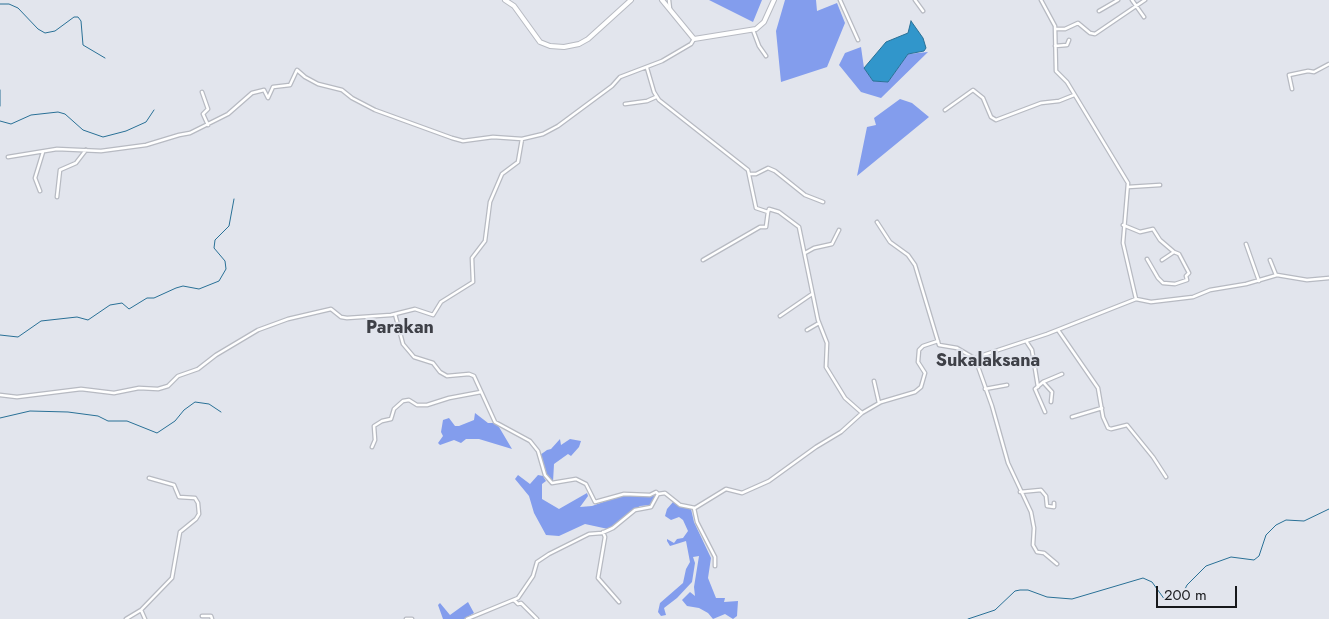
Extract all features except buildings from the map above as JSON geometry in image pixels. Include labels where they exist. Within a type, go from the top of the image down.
[{"type":"main road","points":[[505,0],[514,6],[540,42],[564,47],[587,40],[632,0]]},
{"type":"main road","points":[[662,0],[694,39],[753,30],[764,22],[774,0]]},
{"type":"street","points":[[668,0],[670,9]]},
{"type":"street","points":[[840,0],[858,40]]},
{"type":"street","points":[[916,0],[923,11]]},
{"type":"street","points":[[1041,0],[1056,28],[1056,71],[1065,80],[1122,173],[1128,187],[1123,225],[1123,244],[1136,299]]},
{"type":"street","points":[[1099,11],[1118,0]]},
{"type":"street","points":[[1132,0],[1144,16]]},
{"type":"street","points":[[1056,28],[1065,29],[1078,23],[1094,34],[1145,0]]},
{"type":"street","points":[[753,30],[759,46],[766,56]]},
{"type":"street","points":[[8,156],[72,148],[101,151],[146,145],[179,134],[190,133],[208,126],[228,114],[252,93],[264,90],[268,98],[273,88],[290,85],[296,72],[299,70],[307,78],[318,84],[342,90],[352,98],[375,110],[452,138],[463,141],[493,137],[522,139],[552,130],[612,86],[620,77],[628,72],[647,68],[671,56],[691,44],[694,39]]},
{"type":"street","points":[[1055,46],[1067,45],[1069,40]]},
{"type":"street","points":[[1292,90],[1289,75],[1308,71],[1314,72],[1329,64]]},
{"type":"street","points":[[647,68],[656,97],[714,144],[738,160],[750,174],[756,208],[768,212],[769,209],[779,212],[797,224],[801,230],[812,294],[819,323],[827,343],[826,367],[845,398],[862,413]]},
{"type":"street","points":[[945,110],[973,90],[983,98],[991,117],[996,120],[1041,103],[1059,101],[1074,95]]},
{"type":"street","points":[[202,92],[208,109],[203,114],[208,126]]},
{"type":"street","points":[[624,104],[648,101],[656,97]]},
{"type":"street","points":[[0,395],[17,397],[81,389],[114,393],[139,388],[158,389],[168,386],[178,376],[198,369],[216,355],[258,330],[284,320],[332,309],[341,317],[347,318],[395,314],[419,309],[433,315],[441,302],[473,282],[472,258],[485,241],[490,202],[502,174],[518,162],[522,139]]},
{"type":"street","points":[[57,197],[60,170],[76,163],[86,150]]},
{"type":"street","points":[[40,191],[35,178],[43,152]]},
{"type":"street","points":[[750,174],[768,168],[775,171],[805,195],[823,202]]},
{"type":"street","points":[[1128,187],[1160,185]]},
{"type":"street","points":[[703,260],[760,227],[766,226],[768,212]]},
{"type":"street","points":[[877,222],[890,242],[908,255],[915,265],[939,346],[957,348],[974,358],[986,389],[1008,463],[1031,512],[1035,548],[1057,564]]},
{"type":"street","points":[[1123,225],[1141,232],[1153,229],[1160,240],[1179,254],[1189,273],[1186,276],[1188,280],[1175,284],[1163,283],[1147,259]]},
{"type":"street","points":[[805,253],[814,248],[832,244],[839,230]]},
{"type":"street","points":[[1246,244],[1259,281]]},
{"type":"street","points":[[1162,260],[1174,252]]},
{"type":"street","points":[[1270,260],[1276,276]]},
{"type":"street","points":[[974,358],[1058,330],[1136,299],[1151,302],[1185,298],[1210,290],[1276,276],[1307,280],[1329,278]]},
{"type":"street","points":[[780,316],[812,294]]},
{"type":"street","points":[[395,314],[403,344],[414,357],[433,363],[447,376],[472,374],[495,422],[530,441],[542,461],[544,472],[552,483],[576,478],[586,484],[594,502],[624,494],[650,495],[656,492],[658,494],[665,493],[680,505],[694,508],[726,489],[742,493],[769,481],[816,447],[841,432],[862,413],[879,403],[915,392],[920,387],[925,374],[918,362],[919,350],[923,346],[938,341]]},
{"type":"street","points":[[807,330],[819,323]]},
{"type":"street","points":[[1058,330],[1098,388],[1104,422],[1109,429],[1127,425],[1153,456],[1166,478]]},
{"type":"street","points":[[1026,341],[1032,350],[1038,386]]},
{"type":"street","points":[[1045,412],[1035,389],[1044,382],[1062,374]]},
{"type":"street","points":[[874,381],[879,403]]},
{"type":"street","points":[[1044,382],[1052,392],[1051,402]]},
{"type":"street","points":[[986,389],[1007,384]]},
{"type":"street","points":[[372,446],[375,440],[374,426],[382,421],[391,419],[394,409],[402,401],[427,405],[449,398],[480,392]]},
{"type":"street","points":[[1072,417],[1102,408]]},
{"type":"street","points":[[126,619],[141,610],[172,578],[180,532],[196,519],[199,514],[198,503],[195,498],[179,497],[174,485],[149,478]]},
{"type":"street","points":[[1020,492],[1041,490],[1046,496],[1047,506],[1054,507],[1054,503]]},
{"type":"street","points":[[468,619],[514,600],[521,595],[533,576],[539,560],[589,534],[608,531],[635,510],[651,507],[658,494]]},
{"type":"street","points":[[694,508],[696,522],[715,557],[716,566]]},
{"type":"street","points":[[603,532],[605,536],[598,578],[610,594],[619,602]]},
{"type":"street","points":[[514,600],[530,610],[537,619]]},
{"type":"street","points":[[141,610],[145,619]]},
{"type":"street","points":[[202,616],[211,616],[212,619]]},
{"type":"street","points":[[406,619],[412,619]]},
{"type":"shaded area","points":[[709,0],[762,0],[753,22]]},
{"type":"shaded area","points":[[785,0],[816,0],[817,11],[837,3],[845,23],[827,67],[781,82],[776,31]]},
{"type":"shaded area","points":[[911,21],[923,38],[926,48],[924,51],[908,54],[888,82],[873,81],[864,68],[886,42],[908,33]]},
{"type":"shaded area","points":[[861,47],[864,68],[873,81],[888,82],[908,54],[928,52],[881,98],[861,92],[839,65],[845,53]]},
{"type":"shaded area","points":[[900,99],[912,103],[929,117],[857,176],[867,127],[876,125],[874,118]]},
{"type":"shaded area","points":[[475,413],[488,423],[494,423],[499,427],[512,449],[479,439],[466,439],[461,443],[454,440],[440,445],[438,443],[443,436],[441,432],[443,420],[449,418],[455,426],[459,426],[474,420]]},
{"type":"shaded area","points":[[560,439],[561,445],[570,439],[581,441],[579,447],[571,456],[568,454],[554,464],[553,482],[545,473],[540,455],[551,449]]},
{"type":"shaded area","points":[[518,475],[530,484],[538,475],[543,476],[546,481],[542,484],[542,499],[559,509],[587,493],[588,496],[580,507],[592,506],[620,496],[656,495],[650,505],[640,506],[608,529],[585,524],[559,536],[546,535],[534,513],[529,496],[515,479]]},
{"type":"shaded area","points":[[673,502],[691,509],[694,522],[711,558],[708,578],[716,598],[725,598],[724,602],[738,601],[737,616],[733,619],[725,614],[713,619],[708,613],[699,608],[687,606],[682,600],[690,592],[695,596],[694,587],[699,556],[693,557],[695,563],[692,582],[677,598],[664,608],[666,615],[661,616],[658,612],[660,603],[683,583],[686,569],[690,562],[686,541],[670,546],[667,541],[667,539],[674,543],[677,539],[683,538],[688,531],[683,520],[679,517],[671,520],[665,516],[667,509]]},
{"type":"shaded area","points":[[468,602],[474,613],[464,619],[443,619],[438,605],[440,603],[450,615]]},
{"type":"waterway","points":[[0,4],[9,4],[18,8],[38,29],[45,33],[55,31],[74,17],[78,17],[81,21],[83,45],[105,58]]},
{"type":"waterway","points":[[0,90],[0,106]]},
{"type":"waterway","points":[[0,121],[11,124],[31,115],[58,112],[65,114],[83,130],[103,137],[126,131],[146,122],[154,110]]},
{"type":"waterway","points":[[0,335],[18,337],[41,321],[77,317],[88,320],[110,305],[122,303],[129,309],[147,298],[154,298],[176,288],[183,286],[199,289],[219,281],[226,269],[225,261],[214,248],[215,240],[229,226],[234,199]]},
{"type":"waterway","points":[[0,418],[30,411],[68,412],[98,416],[108,421],[127,421],[157,433],[175,421],[184,410],[195,402],[209,404],[221,412]]},
{"type":"waterway","points":[[968,619],[995,610],[1015,591],[1028,590],[1047,597],[1072,599],[1143,578],[1152,582],[1165,600],[1167,598],[1169,601],[1173,601],[1182,595],[1187,585],[1206,566],[1231,557],[1254,560],[1259,556],[1266,535],[1276,525],[1286,520],[1304,521],[1329,509]]},
{"type":"district","name":"Parakan","points":[[400,329]]},
{"type":"district","name":"Sukalaksana","points":[[988,362]]}]
